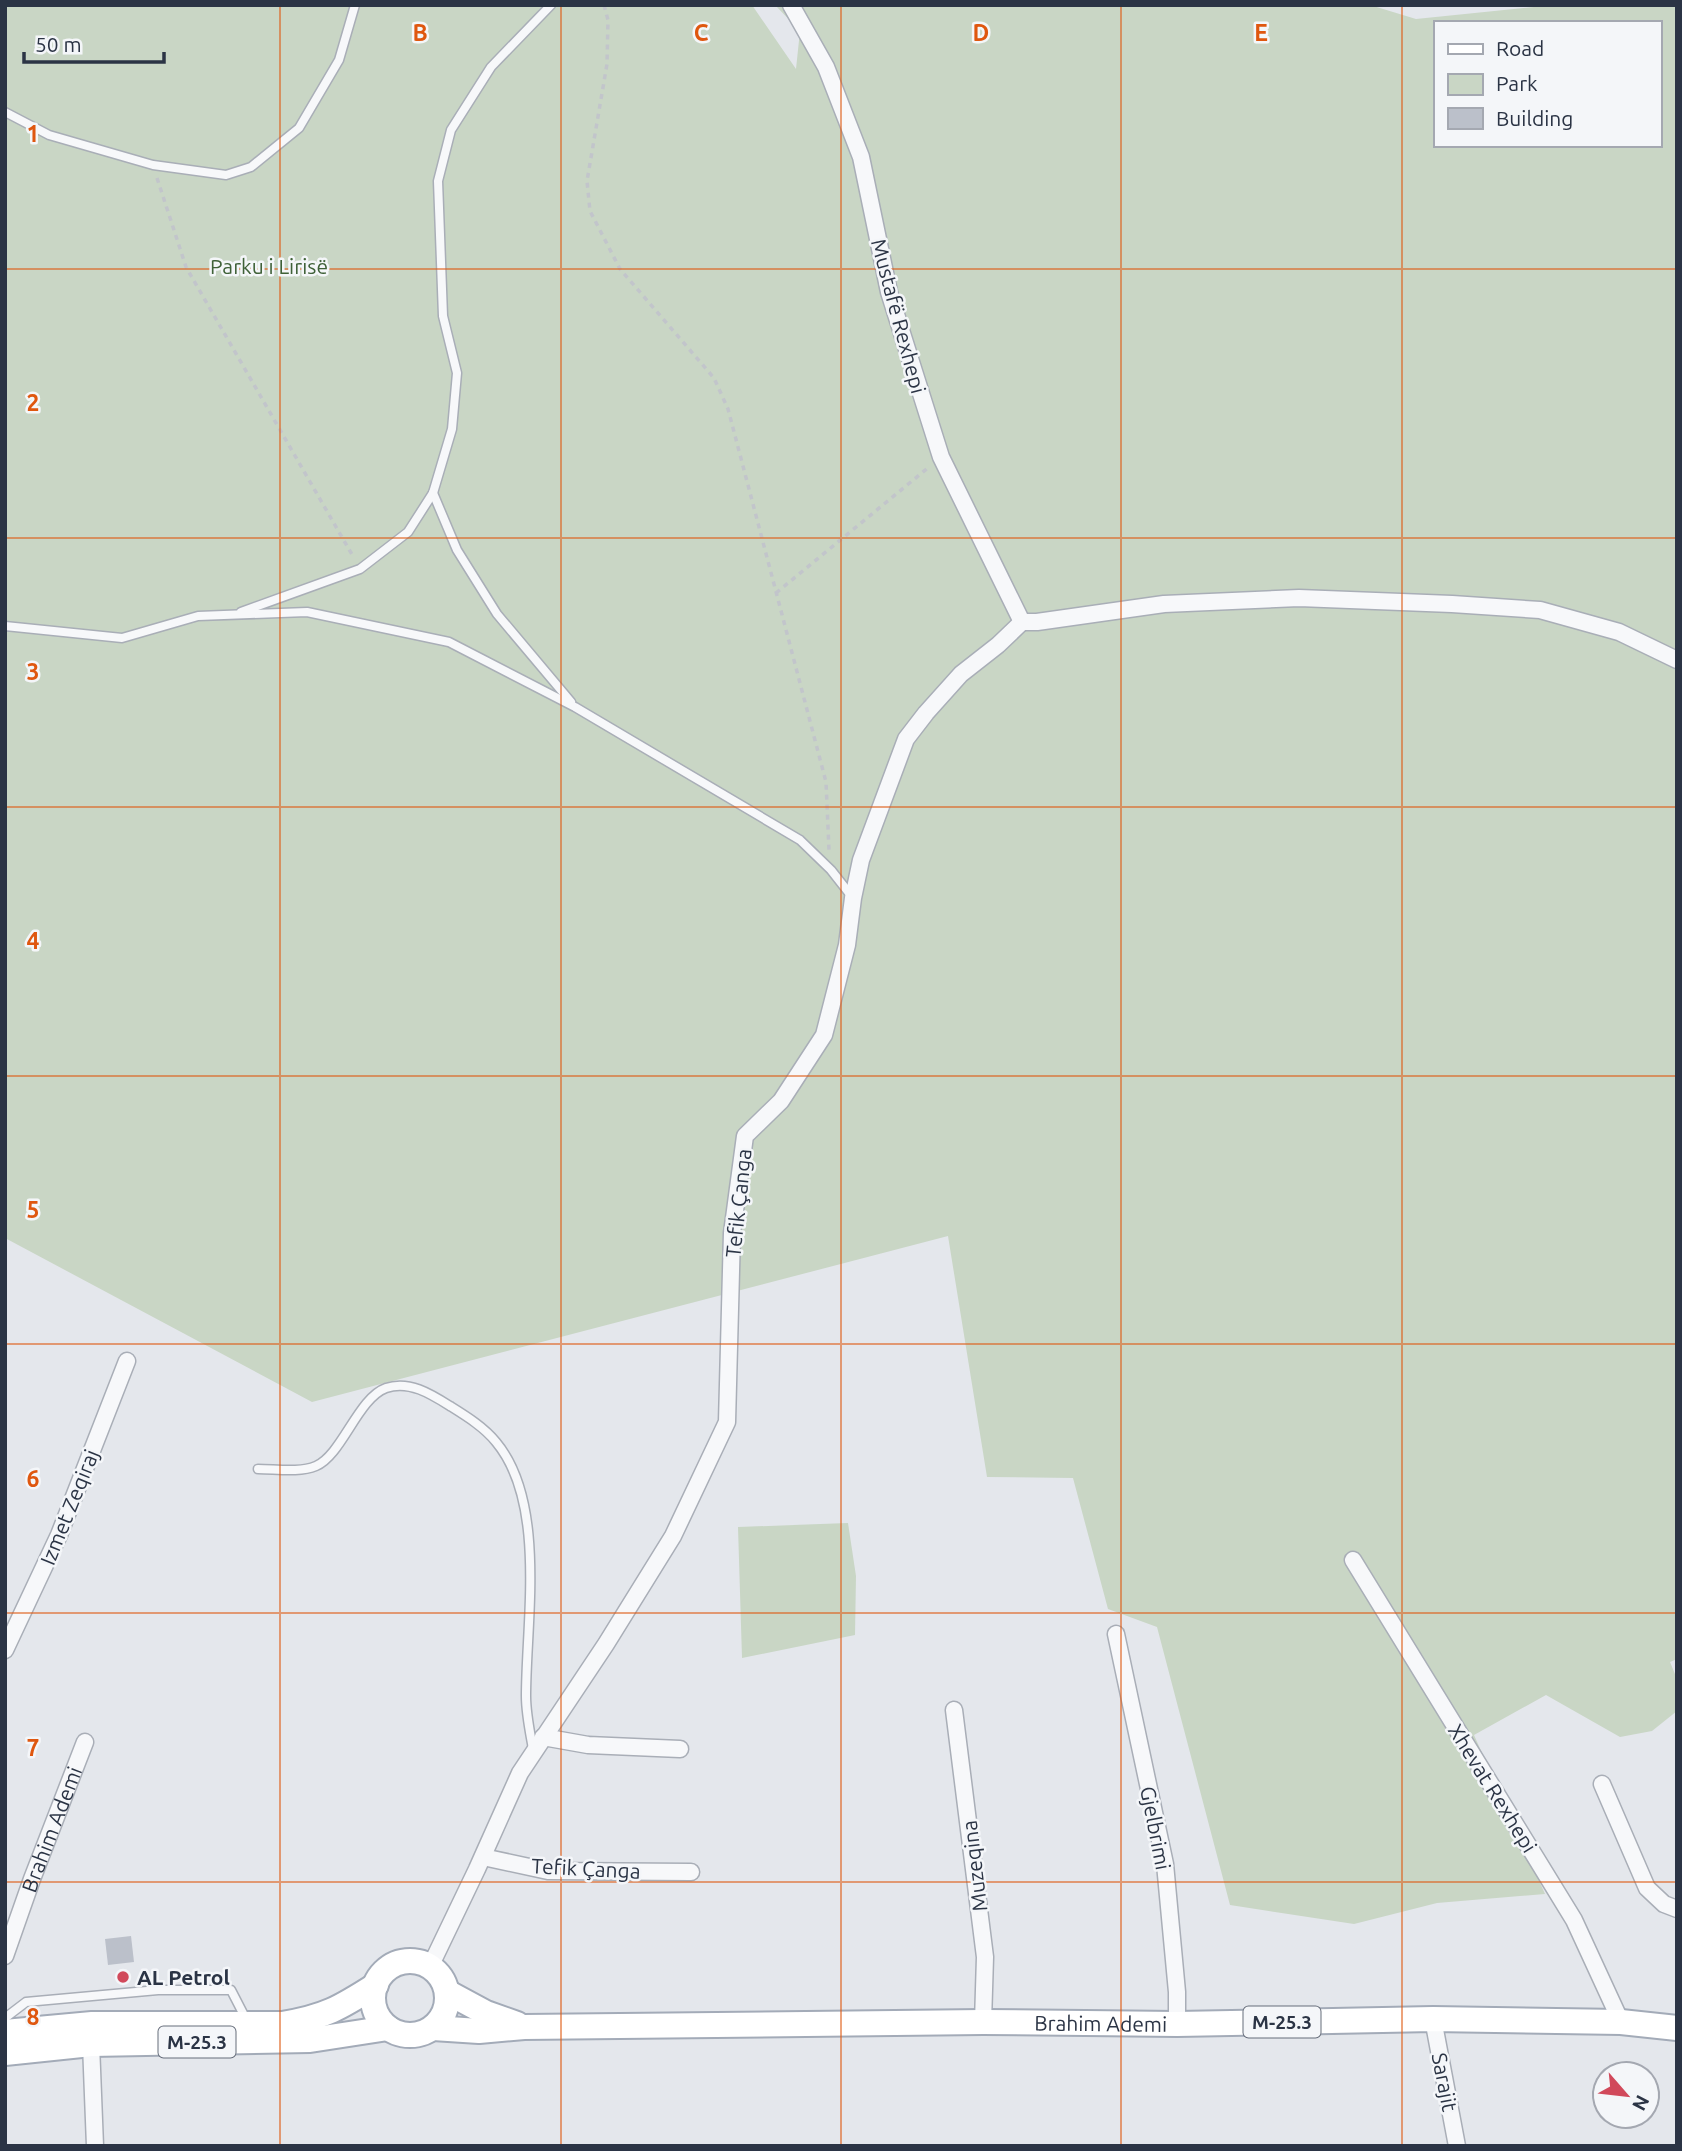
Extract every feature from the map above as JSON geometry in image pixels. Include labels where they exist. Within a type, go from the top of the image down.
[{"type":"main road","points":[[402,1962],[419,1962],[430,1967],[441,1976],[447,1992],[446,2010],[433,2028],[414,2035],[397,2033],[388,2028],[377,2015],[374,2006],[376,1985],[385,1971],[402,1962]]},
{"type":"main road","name":"M-25.3","points":[[5,2032],[92,2024],[282,2024],[313,2019],[338,2009],[376,1985]]},
{"type":"main road","name":"Brahim Ademi","points":[[447,1992],[486,2013],[524,2027]]},
{"type":"main road","name":"Brahim Ademi","points":[[433,2028],[480,2031],[524,2027],[983,2022],[1177,2024],[1433,2019],[1621,2022],[1677,2028]]},
{"type":"main road","name":"M-25.3","points":[[5,2053],[91,2044],[310,2040],[388,2028]]},
{"type":"street","name":"Mustafë Rexhepi","points":[[791,5],[826,67],[861,157],[889,292],[941,457],[1022,622]]},
{"type":"street","points":[[1022,622],[1164,604],[1299,598],[1452,604],[1540,610],[1619,632],[1677,660]]},
{"type":"street","name":"Tefik Çanga","points":[[430,1967],[520,1773],[673,1536],[727,1422],[732,1233],[746,1136],[781,1101],[824,1035],[846,945],[861,860],[906,739],[961,674],[1022,622]]},
{"type":"street","name":"Izmet Zeqiraj","points":[[5,1650],[60,1535],[127,1361]]},
{"type":"street","name":"Xhevat Rexhepi","points":[[1353,1560],[1574,1920],[1621,2022]]},
{"type":"street","name":"Gjelbrimi","points":[[1116,1634],[1165,1864],[1177,1992],[1177,2024]]},
{"type":"street","name":"Muzeqina","points":[[954,1710],[985,1957],[983,2022]]},
{"type":"street","points":[[543,1737],[588,1745],[680,1749]]},
{"type":"street","name":"Brahim Ademi","points":[[5,1956],[85,1742]]},
{"type":"street","points":[[1601,1784],[1647,1888],[1664,1903],[1677,1909]]},
{"type":"street","name":"Tefik Çanga","points":[[483,1857],[548,1871],[691,1872]]},
{"type":"street","name":"Sarajit","points":[[1433,2019],[1457,2146]]},
{"type":"street","points":[[91,2044],[95,2146]]},
{"type":"lane","points":[[5,112],[49,135],[153,166],[226,175],[251,167],[299,128],[339,60],[355,5]]},
{"type":"lane","points":[[232,615],[360,569],[408,532],[433,493],[452,429],[457,373],[443,316],[438,181],[451,130],[491,67],[551,5]]},
{"type":"lane","points":[[433,493],[457,550],[497,614],[575,707]]},
{"type":"lane","points":[[5,626],[122,638],[198,616],[307,612],[449,642],[575,707],[800,840],[831,870],[853,898]]},
{"type":"lane","points":[[258,1469],[301,1470],[318,1465],[365,1406],[383,1388],[404,1384],[434,1396],[457,1410],[496,1442],[514,1473],[526,1509],[531,1566],[526,1700],[533,1752]]},
{"type":"lane","points":[[5,2018],[26,2002],[158,1990],[231,1990],[249,2024]]},
{"type":"path","points":[[604,5],[608,20],[607,64],[587,181],[590,211],[620,268],[714,378],[727,409],[826,782],[831,870]]},
{"type":"path","points":[[153,166],[186,267],[360,569]]},
{"type":"path","points":[[776,593],[941,457]]},
{"type":"green space","name":"Parku i Lirisë","points":[[5,5],[752,5],[796,69],[800,31],[775,5],[1370,5],[1416,19],[1554,5],[1677,5],[1677,1659],[1670,1662],[1677,1679],[1677,1711],[1652,1731],[1620,1737],[1546,1695],[1474,1735],[1545,1894],[1437,1903],[1354,1924],[1230,1905],[1157,1627],[1108,1609],[1073,1478],[987,1477],[948,1236],[312,1402],[5,1238]]},
{"type":"green space","points":[[848,1523],[856,1576],[855,1635],[742,1658],[738,1527]]},
{"type":"building","points":[[131,1936],[134,1962],[108,1965],[105,1939]]},
{"type":"place","name":"AL Petrol","points":[[123,1977]]}]
